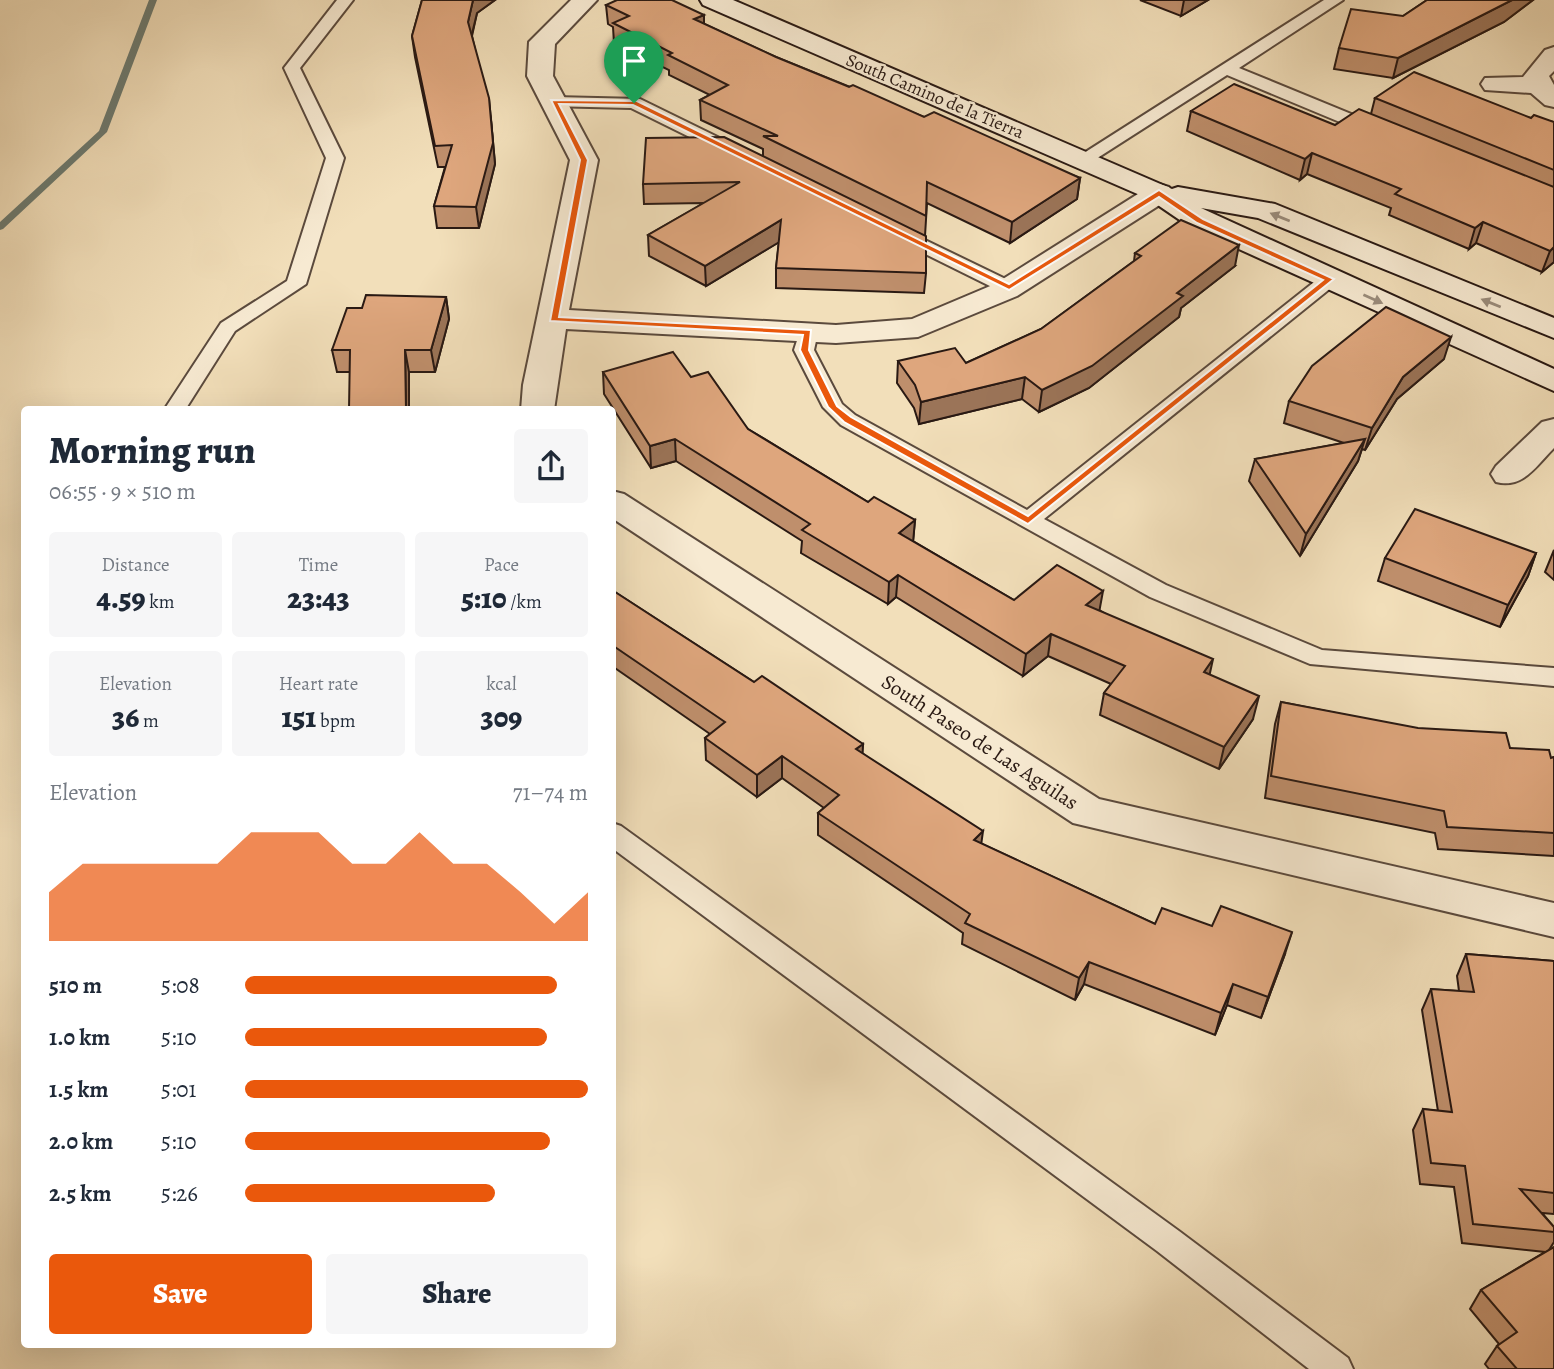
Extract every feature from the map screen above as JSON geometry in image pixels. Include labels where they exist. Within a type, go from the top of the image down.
[{"type":"street","points":[[537,406],[539,384],[584,160],[540,76],[542,42],[585,0]]},
{"type":"street","name":"South Camino de la Tierra","points":[[712,0],[1159,193],[1200,221],[1554,381]]},
{"type":"street","points":[[1494,84],[1543,88],[1540,68],[1554,55]]},
{"type":"street","points":[[554,319],[836,334],[918,328],[1009,288],[1159,193]]},
{"type":"street","name":"South Camino de la Tierra","points":[[1159,193],[1265,210],[1554,329]]},
{"type":"street","points":[[1508,474],[1554,429]]},
{"type":"street","name":"South Paseo de Las Aguilas","points":[[616,505],[1088,811],[1554,920]]},
{"type":"lane","points":[[177,406],[228,327],[296,284],[335,158],[292,68],[345,0]]},
{"type":"lane","points":[[1082,160],[1335,0]]},
{"type":"lane","points":[[1226,69],[1390,136]]},
{"type":"lane","points":[[554,102],[634,103],[750,160]]},
{"type":"lane","points":[[886,227],[1009,288]]},
{"type":"lane","points":[[1028,520],[1330,279]]},
{"type":"lane","points":[[808,332],[804,350],[833,407],[848,420],[1158,591],[1319,658],[1554,677]]},
{"type":"lane","points":[[616,836],[1157,1233],[1336,1369]]},
{"type":"building","points":[[422,0],[473,0],[468,22],[489,98],[493,143],[476,207],[434,206],[452,145],[435,146],[412,36]]},
{"type":"building","points":[[617,0],[672,0],[704,15],[694,19],[776,57],[849,87],[853,85],[924,117],[934,112],[1080,178],[1012,222],[927,182],[926,216],[763,136],[778,136],[700,100],[728,85],[613,23],[629,16],[606,5]]},
{"type":"building","points":[[1427,0],[1512,0],[1398,58],[1339,48],[1351,9],[1403,16]]},
{"type":"building","points":[[1414,72],[1531,118],[1534,115],[1554,122],[1554,170],[1375,98]]},
{"type":"building","points":[[1234,84],[1335,125],[1359,109],[1554,187],[1554,247],[1550,251],[1483,222],[1475,228],[1395,194],[1401,189],[1312,153],[1305,159],[1191,111]]},
{"type":"building","points":[[724,137],[926,236],[926,273],[776,268],[781,220],[705,266],[648,235],[740,182],[643,184],[646,138]]},
{"type":"building","points":[[1181,220],[1239,245],[1177,293],[1183,296],[1092,366],[1042,390],[1025,377],[921,402],[915,385],[898,361],[955,348],[966,363],[1041,329],[1141,256],[1135,253]]},
{"type":"building","points":[[366,295],[446,297],[431,350],[405,350],[406,406],[349,406],[350,350],[332,350],[347,308],[362,308]]},
{"type":"building","points":[[1386,307],[1451,337],[1403,377],[1372,428],[1289,401],[1312,366]]},
{"type":"building","points":[[673,352],[691,377],[708,372],[748,429],[868,502],[874,497],[915,520],[899,533],[1014,600],[1057,565],[1103,591],[1086,605],[1213,659],[1204,672],[1259,696],[1224,747],[1104,693],[1125,666],[1051,634],[1026,654],[898,575],[889,582],[802,530],[810,524],[675,439],[650,446],[603,372]]},
{"type":"building","points":[[1365,439],[1306,534],[1255,459]]},
{"type":"building","points":[[1415,509],[1536,553],[1508,605],[1385,558]]},
{"type":"building","points":[[616,593],[754,682],[762,676],[863,744],[856,749],[983,831],[974,840],[1155,924],[1162,908],[1212,926],[1221,906],[1292,932],[1268,997],[1233,984],[1221,1013],[1089,962],[1079,978],[965,923],[970,914],[818,813],[839,795],[782,756],[757,775],[705,738],[725,722],[616,648]]},
{"type":"building","points":[[1281,702],[1418,728],[1506,733],[1510,748],[1549,750],[1551,758],[1554,757],[1554,833],[1447,827],[1444,811],[1271,776]]},
{"type":"building","points":[[1466,954],[1554,961],[1554,1193],[1520,1189],[1554,1227],[1554,1232],[1473,1224],[1465,1166],[1431,1163],[1423,1109],[1452,1112],[1431,989],[1474,992]]},
{"type":"building","points":[[1554,1247],[1554,1369],[1517,1369],[1497,1346],[1517,1332],[1481,1290]]},
{"type":"waterway","points":[[0,227],[103,132],[153,0]]},
{"type":"route","points":[[554,102],[634,103],[1009,288],[1159,193],[1200,221],[1330,279],[1028,520],[848,420],[833,407],[804,350],[808,332],[554,319],[584,160],[554,102]]}]
